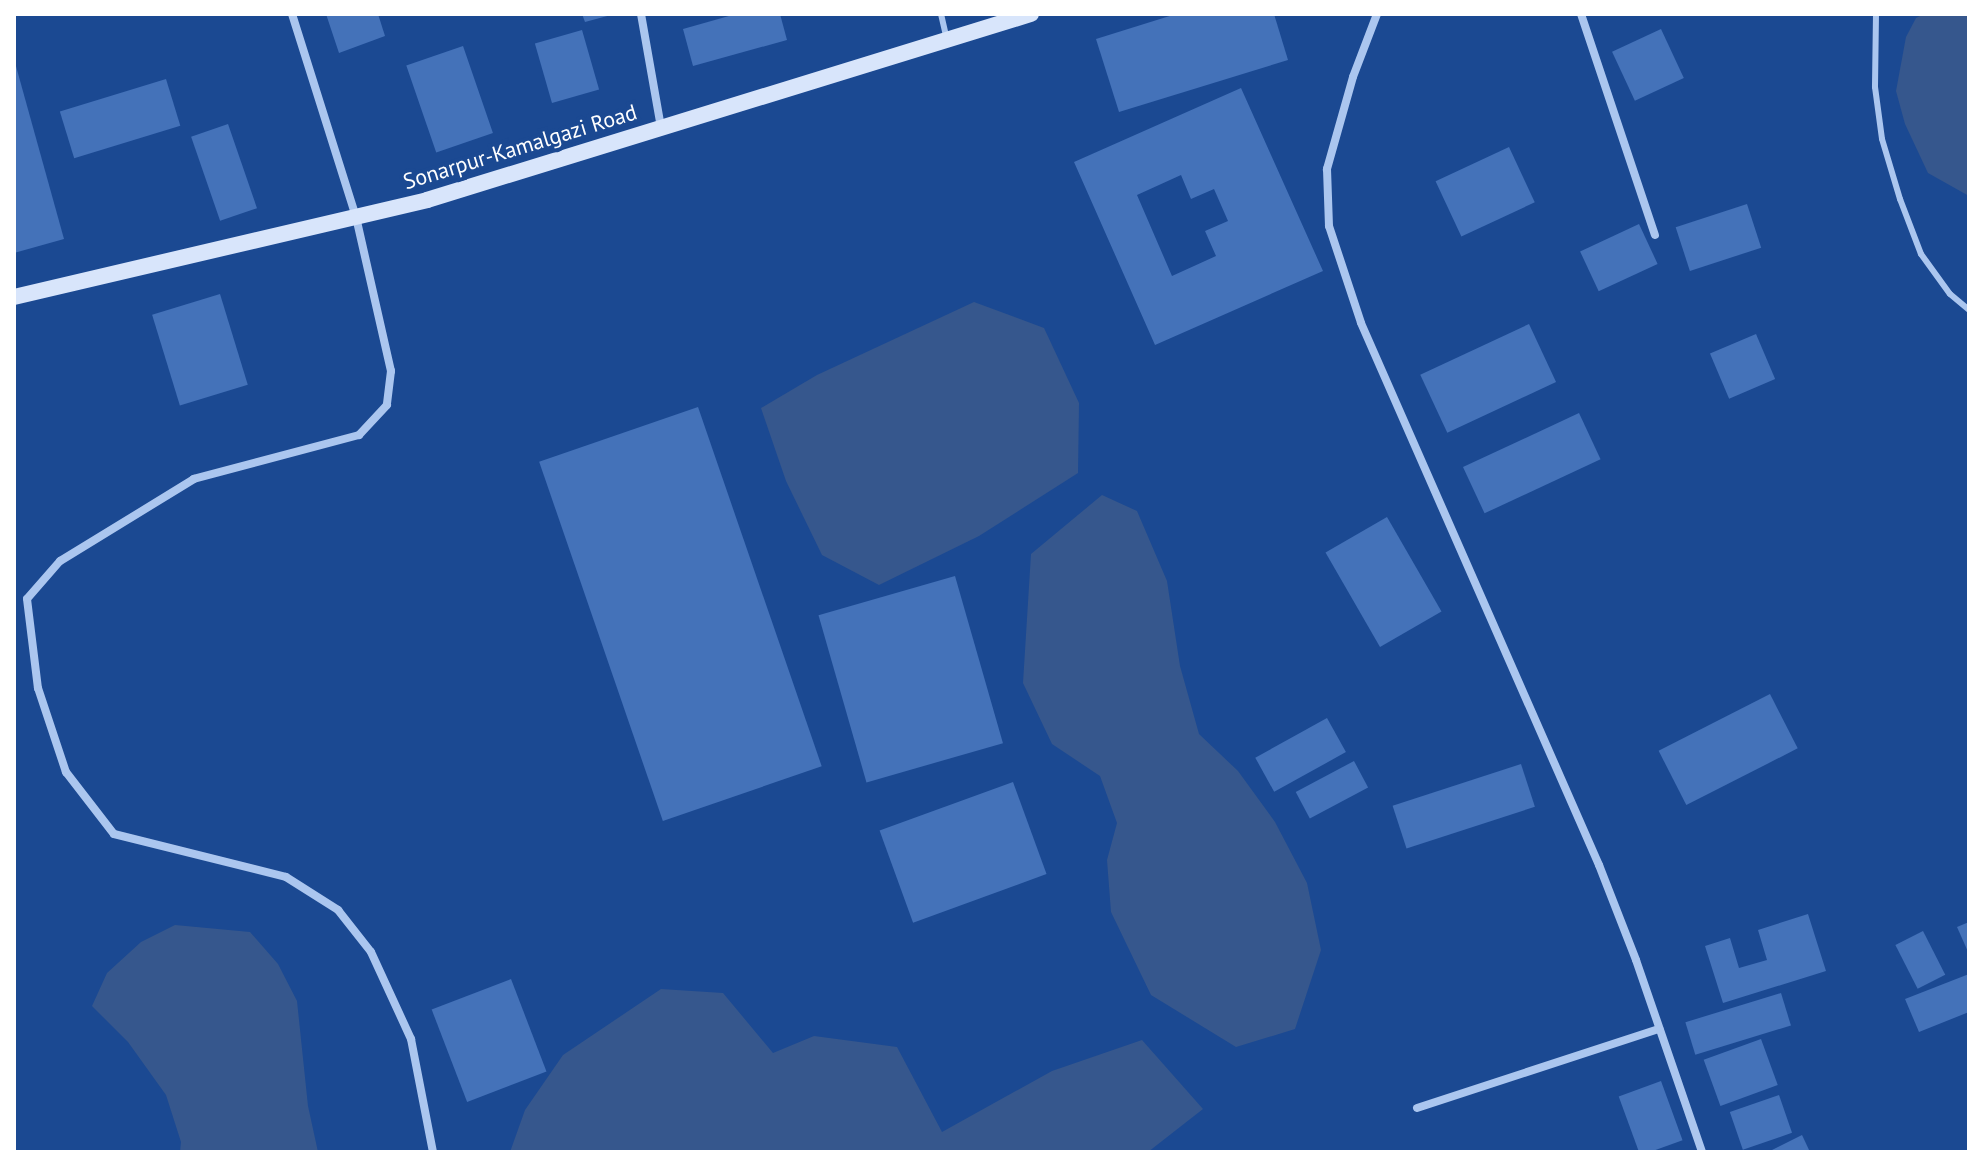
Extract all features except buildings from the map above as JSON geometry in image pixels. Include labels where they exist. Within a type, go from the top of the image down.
[{"type":"main road","name":"Sonarpur-Kamalgazi Road","points":[[14,297],[427,200],[1031,14]]},
{"type":"street","points":[[292,14],[356,217],[391,371],[387,405],[359,435],[194,479],[60,561],[27,599],[38,688],[66,772],[114,834],[286,877],[338,910],[371,952],[411,1039],[433,1152]]},
{"type":"street","points":[[641,14],[661,128]]},
{"type":"street","points":[[1377,14],[1353,77],[1327,169],[1329,226],[1361,323],[1599,865],[1702,1152]]},
{"type":"street","points":[[1581,14],[1655,235]]},
{"type":"street","points":[[1417,1108],[1659,1029]]},
{"type":"lane","points":[[941,14],[947,40]]},
{"type":"lane","points":[[1876,14],[1875,87],[1882,139],[1900,199],[1921,254],[1950,294],[1969,310]]},
{"type":"water","points":[[1924,14],[1969,14],[1969,196],[1928,173],[1905,124],[1896,91],[1906,37],[1916,18]]},
{"type":"water","points":[[974,302],[1044,328],[1079,403],[1078,473],[979,536],[879,585],[822,555],[786,481],[761,408],[817,375]]},
{"type":"water","points":[[1102,495],[1137,511],[1167,581],[1180,666],[1199,734],[1238,771],[1275,822],[1307,883],[1321,950],[1295,1029],[1236,1047],[1151,995],[1111,912],[1107,860],[1117,823],[1100,776],[1052,744],[1023,683],[1031,554]]},
{"type":"water","points":[[175,925],[250,932],[278,964],[297,1001],[308,1106],[318,1152],[180,1152],[181,1142],[166,1095],[128,1042],[92,1006],[107,973],[141,942]]},
{"type":"water","points":[[661,989],[723,993],[773,1053],[814,1036],[897,1047],[942,1132],[1052,1071],[1142,1040],[1203,1109],[1148,1152],[510,1152],[525,1110],[563,1055]]}]
